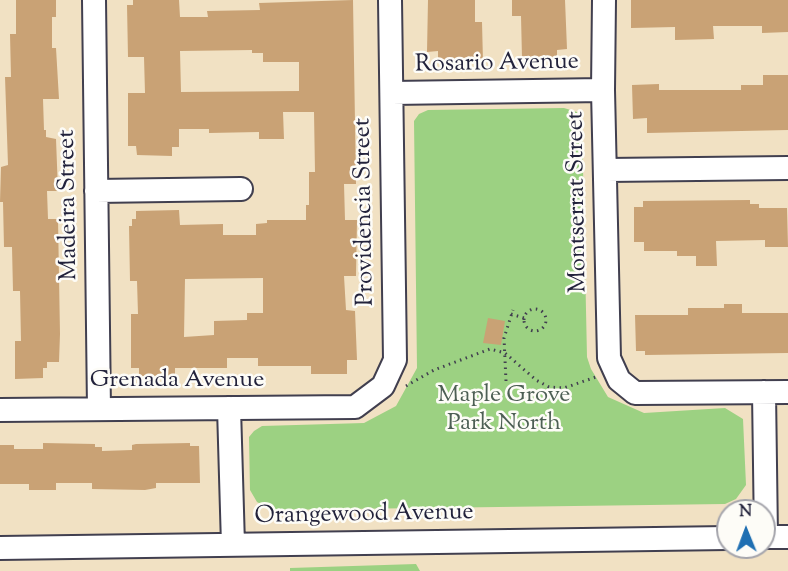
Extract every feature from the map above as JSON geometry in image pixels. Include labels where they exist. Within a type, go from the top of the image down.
[{"type":"street","name":"Madeira Street","points":[[94,0],[99,410]]},
{"type":"street","name":"Providencia Street","points":[[355,407],[383,386],[395,360],[390,0]]},
{"type":"street","name":"Montserrat Street","points":[[604,0],[603,90],[607,170],[609,358],[619,380],[635,393],[764,392]]},
{"type":"street","name":"Rosario Avenue","points":[[392,93],[603,90]]},
{"type":"street","points":[[607,170],[788,168]]},
{"type":"street","points":[[96,191],[241,189]]},
{"type":"street","points":[[771,499],[764,392],[788,392]]},
{"type":"street","name":"Grenada Avenue","points":[[0,410],[355,407]]},
{"type":"street","points":[[229,408],[233,545]]},
{"type":"street","name":"Orangewood Avenue","points":[[0,548],[716,538]]},
{"type":"path","points":[[537,309],[546,316],[545,325],[540,330],[532,331],[526,327],[524,318],[527,311],[537,309]]},
{"type":"path","points":[[506,381],[504,338],[512,312],[524,318]]},
{"type":"path","points":[[404,387],[434,369],[481,352],[497,350],[536,380],[549,387],[564,387],[598,376]]},
{"type":"green space","name":"Maple Grove Park North","points":[[564,108],[577,112],[582,122],[587,357],[591,369],[608,397],[644,413],[725,408],[743,419],[746,485],[736,499],[716,499],[716,504],[272,510],[257,502],[250,490],[249,437],[254,431],[262,426],[364,423],[396,406],[417,368],[414,121],[419,114],[428,110]]},
{"type":"green space","points":[[416,564],[420,571],[290,571],[290,568]]},
{"type":"building","points":[[16,0],[56,0],[56,17],[52,17],[52,48],[56,48],[59,99],[43,99],[46,137],[56,139],[58,191],[47,191],[48,219],[58,219],[60,334],[59,362],[47,362],[47,368],[43,368],[43,378],[15,379],[15,341],[21,341],[20,291],[13,291],[12,247],[4,247],[3,202],[0,202],[1,167],[8,165],[5,77],[11,77],[10,34],[16,34]]},
{"type":"building","points":[[133,0],[179,0],[180,17],[208,17],[207,11],[260,10],[259,3],[353,0],[356,184],[344,184],[345,220],[357,220],[356,276],[344,276],[346,310],[355,311],[357,360],[347,360],[347,374],[311,374],[311,366],[258,366],[258,358],[227,358],[227,368],[175,368],[175,376],[139,376],[139,368],[131,368],[131,314],[138,314],[137,281],[130,281],[129,226],[132,226],[132,219],[136,219],[136,211],[179,210],[180,225],[223,224],[223,235],[256,235],[256,224],[267,223],[267,220],[306,220],[306,205],[309,205],[309,172],[315,172],[314,112],[283,112],[284,139],[259,139],[259,132],[209,133],[209,129],[179,129],[179,147],[172,147],[172,156],[137,155],[136,146],[128,146],[128,93],[145,93],[144,57],[128,57],[127,5],[133,5]],"holes":[[[252,50],[252,53],[263,53],[263,62],[299,62],[299,91],[181,92],[180,51]],[[263,278],[263,313],[247,313],[247,320],[214,321],[214,335],[184,337],[185,279]]]},
{"type":"building","points":[[428,0],[475,0],[475,22],[482,22],[483,62],[438,62],[438,51],[427,52]]},
{"type":"building","points":[[512,0],[565,0],[567,49],[557,50],[557,58],[522,58],[521,16],[512,16]]},
{"type":"building","points":[[631,0],[788,0],[788,32],[762,33],[762,26],[713,26],[714,39],[675,40],[675,27],[631,28]]},
{"type":"building","points":[[763,75],[788,75],[788,130],[647,133],[647,118],[633,119],[632,85],[659,84],[659,90],[741,90],[741,85],[763,85]]},
{"type":"building","points":[[750,200],[750,204],[759,204],[759,208],[787,208],[788,247],[765,247],[765,240],[716,241],[717,266],[696,266],[696,256],[677,256],[677,251],[644,251],[644,242],[634,242],[634,207],[643,207],[643,201]]},
{"type":"building","points":[[724,304],[742,304],[742,313],[788,313],[788,353],[645,355],[645,351],[636,351],[635,315],[688,315],[688,308],[724,308]]},
{"type":"building","points":[[488,318],[505,321],[501,345],[483,343]]},
{"type":"building","points":[[43,443],[95,444],[95,447],[102,447],[102,451],[132,450],[132,445],[136,444],[190,443],[190,446],[199,446],[200,483],[156,483],[156,488],[145,490],[92,489],[92,483],[56,483],[56,490],[29,490],[29,484],[0,484],[0,445],[14,445],[14,449],[43,449]]}]
